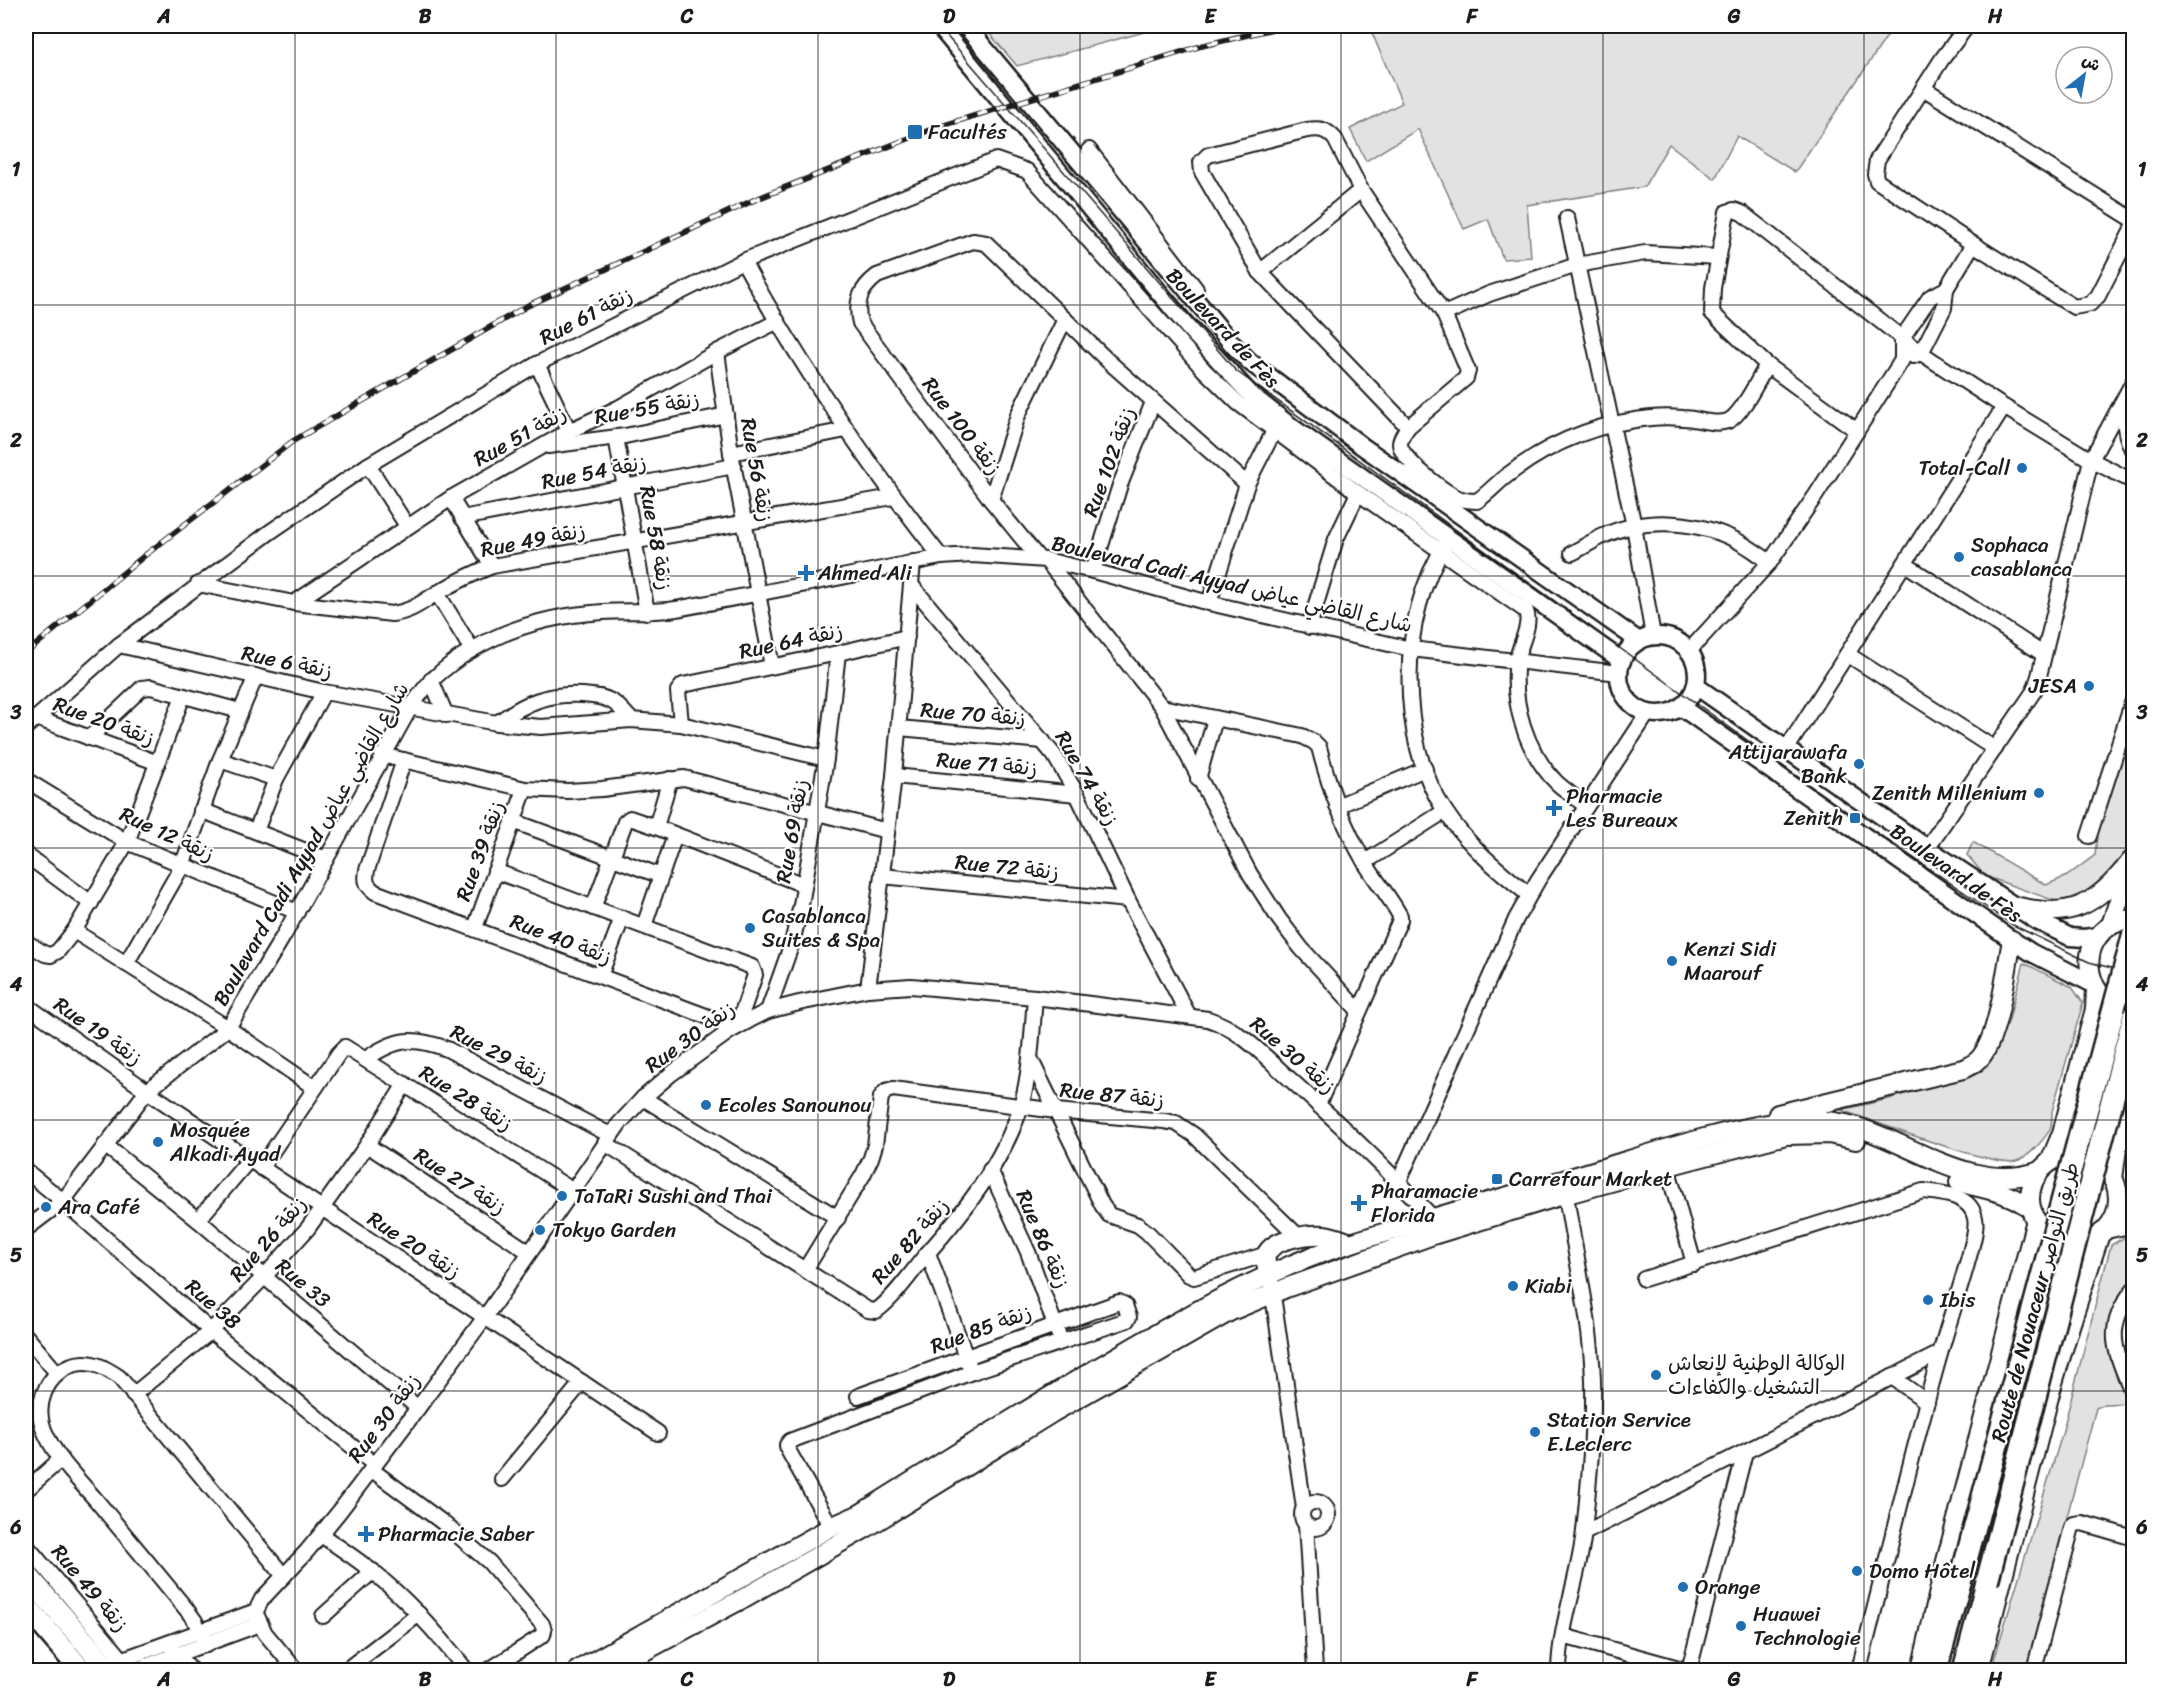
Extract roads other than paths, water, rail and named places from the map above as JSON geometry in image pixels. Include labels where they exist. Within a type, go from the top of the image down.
[{"type":"main road","points":[[2133,395],[2127,418],[2129,438],[2133,449]]},
{"type":"main road","points":[[2014,906],[2057,913],[2079,906],[2110,887],[2132,857]]},
{"type":"main road","points":[[1921,1671],[1946,1562],[2034,1215],[2031,1190],[2062,1133],[2095,1009],[2094,987],[2089,972],[2092,947],[2120,902],[2132,857]]},
{"type":"main road","points":[[2104,930],[2124,919],[2133,919]]},
{"type":"main road","name":"Route de Nouaceur طريق النواصر","points":[[1936,1671],[2133,933]]},
{"type":"main road","points":[[1754,1126],[1775,1115],[1963,1069],[1977,1062],[1987,1048],[1997,1020],[2012,940]]},
{"type":"main road","points":[[2094,987],[2113,1005],[2133,1011]]},
{"type":"main road","name":"Route de Nouaceur طريق النواصر","points":[[1964,1671],[2133,1016]]},
{"type":"main road","points":[[2115,1185],[2117,1148],[2133,1087]]},
{"type":"main road","points":[[579,1671],[831,1527],[860,1514],[1040,1401],[1183,1319],[1281,1269],[1351,1243],[1433,1218],[1754,1126],[1812,1120],[1833,1122],[1880,1135],[1974,1174],[2010,1179],[2023,1177],[2070,1155],[2090,1158],[2107,1170],[2115,1185],[2118,1198],[2115,1215],[2103,1231],[2070,1326],[2050,1393],[1979,1671]]},
{"type":"main road","points":[[609,1671],[866,1528],[1052,1413],[1231,1311],[1433,1235],[1566,1195],[1786,1135],[1829,1134],[1850,1137],[1875,1146],[1953,1180],[2006,1193],[2023,1202],[2043,1230],[2065,1242],[2089,1240],[2103,1231],[2133,1223]]},
{"type":"main road","points":[[2115,1185],[2133,1200]]},
{"type":"main road","points":[[1270,1275],[1266,1260],[1272,1247],[1299,1237],[1324,1235],[1351,1243]]},
{"type":"main road","points":[[26,1574],[112,1665]]},
{"type":"main road","points":[[26,1606],[81,1671]]},
{"type":"street","name":"Boulevard de Fès","points":[[939,26],[1179,317],[1251,395],[1446,545],[1621,667]]},
{"type":"street","name":"Boulevard de Fès","points":[[966,26],[1233,346],[1273,381],[1362,446],[1646,639]]},
{"type":"street","points":[[1967,26],[1923,88],[1877,160],[1875,174],[1877,181],[2074,307],[2090,303],[2098,296],[2133,226]]},
{"type":"street","points":[[1923,88],[2133,220]]},
{"type":"street","points":[[1408,427],[1260,272],[1202,172],[1201,162],[1204,158],[1274,138],[1320,128],[1329,132],[1335,139],[1361,190],[1444,314],[1468,371],[1466,378],[1408,427],[1401,437],[1400,444],[1407,460],[1455,497],[1477,501],[1506,476],[1556,444],[1578,434],[1650,418],[1728,421],[1736,415],[1767,365]]},
{"type":"street","points":[[1089,150],[1193,285],[1233,346]]},
{"type":"street","name":"Rue 61 زنقة","points":[[198,584],[368,465],[537,364],[742,261],[996,160],[1027,171],[1204,370],[1238,403],[1274,431]]},
{"type":"street","points":[[1260,272],[1361,190]]},
{"type":"street","points":[[1857,431],[1767,365],[1712,313],[1726,212],[1734,210],[1742,213],[1921,352],[2004,407],[2091,460],[2133,482]]},
{"type":"street","points":[[1567,218],[1634,526],[1646,639]]},
{"type":"street","name":"Rue 100 زنقة","points":[[1065,319],[990,245],[977,240],[877,276],[860,293],[857,305],[858,315],[865,332],[991,500],[1043,560],[1162,707],[1250,874],[1279,919],[1301,948],[1359,1011]]},
{"type":"street","points":[[1902,360],[1921,352],[1944,308],[1946,289],[1973,244]]},
{"type":"street","points":[[1444,314],[1489,294],[1577,265],[1645,253],[1718,257]]},
{"type":"street","points":[[742,261],[776,322],[846,430],[940,557]]},
{"type":"street","points":[[1689,651],[1770,562],[1902,360],[1902,338],[1930,297],[1946,289]]},
{"type":"street","points":[[991,500],[1018,415],[1065,319],[1153,402],[1247,484]]},
{"type":"street","name":"Rue 51 زنقة","points":[[294,603],[451,498],[569,431],[618,408],[717,352],[776,322]]},
{"type":"street","name":"Rue 56 زنقة","points":[[717,352],[732,460],[772,666]]},
{"type":"street","points":[[537,364],[569,431]]},
{"type":"street","points":[[1927,848],[2034,691],[2091,460],[2133,380]]},
{"type":"street","name":"Rue 102 زنقة","points":[[1093,571],[1120,485],[1153,402]]},
{"type":"street","points":[[1786,750],[2004,407]]},
{"type":"street","name":"Rue 55 زنقة","points":[[540,448],[726,415]]},
{"type":"street","name":"Rue 54 زنقة","points":[[462,518],[626,487],[846,430]]},
{"type":"street","points":[[1209,603],[1247,484],[1274,431],[1358,493],[1446,545],[1526,611],[1528,619],[1516,661],[1519,715],[1539,761],[1557,782],[1586,806]]},
{"type":"street","name":"Rue 58 زنقة","points":[[616,436],[647,612]]},
{"type":"street","points":[[368,465],[407,526]]},
{"type":"street","points":[[1309,627],[1336,539],[1358,493]]},
{"type":"street","name":"Rue 49 زنقة","points":[[198,584],[294,603],[392,614],[403,613],[413,610],[437,593],[470,575],[492,566],[894,497]]},
{"type":"street","points":[[451,498],[492,566]]},
{"type":"street","points":[[1572,553],[1602,536],[1634,526],[1671,524],[1708,529],[1742,543],[1770,562]]},
{"type":"street","points":[[1446,545],[1429,574],[1419,601],[1411,649],[1412,706],[1417,741],[1433,790],[1445,811],[1481,855],[1529,895]]},
{"type":"street","name":"Boulevard Cadi Ayyad شارع القاضي عياض","points":[[26,1229],[63,1201],[147,1091],[228,1028],[297,912],[382,755],[410,708],[431,680],[472,650],[502,634],[538,621],[604,612],[670,610],[940,557],[972,555],[1043,560],[1093,571],[1209,603],[1411,649],[1516,661],[1621,667]]},
{"type":"street","points":[[867,989],[894,776],[913,562]]},
{"type":"street","points":[[1905,564],[2043,654]]},
{"type":"street","points":[[31,723],[119,645],[198,584]]},
{"type":"street","name":"Rue 74 زنقة","points":[[912,586],[1043,741],[1077,794],[1128,900],[1189,1016]]},
{"type":"street","points":[[437,593],[472,650]]},
{"type":"street","name":"Rue 64 زنقة","points":[[681,724],[678,691],[683,685],[838,653],[907,636]]},
{"type":"street","points":[[1664,636],[1689,651],[1696,666],[1696,687],[1691,697],[1681,707],[1665,714],[1648,713],[1635,707],[1626,696],[1620,683],[1621,667],[1627,651],[1646,639],[1664,636]]},
{"type":"street","name":"Rue 6 زنقة","points":[[119,645],[324,692],[446,715],[541,727],[631,720],[681,724],[826,759]]},
{"type":"street","name":"Rue 69 زنقة","points":[[768,1011],[792,943],[804,885],[826,759],[838,653]]},
{"type":"street","points":[[1847,654],[1995,749]]},
{"type":"street","points":[[126,964],[182,866],[220,760],[256,676]]},
{"type":"street","points":[[431,680],[446,715]]},
{"type":"street","points":[[89,738],[142,688],[151,687],[240,711]]},
{"type":"street","name":"Boulevard de Fès","points":[[1696,687],[1927,848],[2037,921],[2070,937],[2084,938],[2104,930]]},
{"type":"street","points":[[256,831],[276,779],[324,692]]},
{"type":"street","points":[[497,723],[517,708],[540,698],[566,694],[596,696],[610,700],[631,720]]},
{"type":"street","points":[[26,942],[45,954],[51,955],[58,951],[74,931],[127,842],[183,696]]},
{"type":"street","points":[[2089,836],[2133,697]]},
{"type":"street","points":[[1162,707],[1302,736],[1314,742],[1319,747],[1337,806],[1365,862],[1397,910],[1400,920],[1318,1105]]},
{"type":"street","name":"Boulevard de Fès","points":[[1681,707],[2012,940],[2094,987]]},
{"type":"street","points":[[1399,1181],[1516,919],[1586,806],[1648,713]]},
{"type":"street","points":[[1198,779],[1215,719]]},
{"type":"street","name":"Rue 20 زنقة","points":[[31,723],[89,738],[158,763]]},
{"type":"street","name":"Rue 70 زنقة","points":[[899,728],[1043,741]]},
{"type":"street","points":[[382,755],[525,789],[568,791],[602,789],[684,778],[887,831]]},
{"type":"street","points":[[220,760],[276,779]]},
{"type":"street","name":"Rue 40 زنقة","points":[[404,760],[367,870],[365,880],[367,886],[375,892],[706,1016],[733,1029]]},
{"type":"street","points":[[1337,806],[1425,769]]},
{"type":"street","name":"Rue 71 زنقة","points":[[894,776],[1077,794]]},
{"type":"street","points":[[656,827],[670,779]]},
{"type":"street","name":"Rue 12 زنقة","points":[[26,780],[127,842],[297,912]]},
{"type":"street","name":"Rue 39 زنقة","points":[[475,928],[525,789]]},
{"type":"street","points":[[201,810],[326,859]]},
{"type":"street","points":[[1365,862],[1445,811]]},
{"type":"street","points":[[593,908],[611,857],[627,819],[630,818],[804,885]]},
{"type":"street","points":[[513,821],[661,876]]},
{"type":"street","points":[[644,926],[675,835]]},
{"type":"street","points":[[26,855],[91,903]]},
{"type":"street","points":[[495,871],[754,969],[755,975],[733,1029]]},
{"type":"street","name":"Rue 72 زنقة","points":[[882,876],[1128,900]]},
{"type":"street","points":[[600,976],[622,918]]},
{"type":"street","points":[[74,931],[228,1028],[315,1088],[255,1164],[198,1220]]},
{"type":"street","name":"Rue 30 زنقة","points":[[258,1618],[262,1599],[321,1535],[374,1468],[485,1317],[608,1139],[643,1098],[694,1055],[733,1029],[768,1011],[867,989],[911,986],[1035,997],[1189,1016],[1223,1024],[1238,1033],[1318,1105],[1399,1181],[1433,1218]]},
{"type":"street","name":"Rue 82 زنقة","points":[[608,1139],[805,1270],[868,1310],[876,1311],[956,1222],[1009,1136],[1021,1105],[1029,1058],[1035,997]]},
{"type":"street","name":"Rue 19 زنقة","points":[[26,1005],[147,1091]]},
{"type":"street","name":"Rue 29 زنقة","points":[[366,1059],[395,1042],[410,1040],[428,1042],[447,1049],[608,1139]]},
{"type":"street","name":"Rue 28 زنقة","points":[[315,1088],[342,1048],[347,1047],[572,1190]]},
{"type":"street","points":[[1029,1058],[1109,1215],[1138,1225],[1194,1277],[1267,1254]]},
{"type":"street","name":"Rue 26 زنقة","points":[[133,1395],[211,1331],[263,1278],[322,1210],[367,1145],[405,1084]]},
{"type":"street","name":"Rue 87 زنقة","points":[[838,1218],[871,1158],[875,1145],[881,1097],[886,1091],[893,1089],[1056,1111],[1164,1121],[1185,1128],[1299,1237]]},
{"type":"street","name":"Rue 20 زنقة","points":[[147,1091],[658,1433]]},
{"type":"street","points":[[643,1098],[838,1218],[805,1270]]},
{"type":"street","name":"Rue 33","points":[[105,1145],[198,1220],[263,1278],[418,1408]]},
{"type":"street","name":"Rue 27 زنقة","points":[[367,1145],[529,1252]]},
{"type":"street","points":[[1667,1167],[1694,1264]]},
{"type":"street","name":"Rue 86 زنقة","points":[[990,1170],[1021,1235],[1061,1343]]},
{"type":"street","name":"Rue 38","points":[[26,1171],[211,1331],[489,1562],[542,1624],[544,1630],[543,1635],[489,1671]]},
{"type":"street","points":[[1644,1279],[1923,1191],[1956,1198],[1971,1208],[1975,1218],[1975,1230],[1969,1260],[1940,1353],[1859,1671]]},
{"type":"street","points":[[1558,1671],[1584,1533],[1592,1428],[1593,1380],[1590,1338],[1566,1195]]},
{"type":"street","points":[[928,1253],[972,1372]]},
{"type":"street","points":[[1270,1275],[1304,1508],[1302,1516],[1306,1524],[1315,1671]]},
{"type":"street","points":[[2133,1289],[2119,1312],[2113,1338],[2133,1397]]},
{"type":"street","name":"Rue 85 زنقة","points":[[858,1396],[1119,1302],[1125,1305],[1128,1320],[1061,1343]]},
{"type":"street","points":[[26,1336],[58,1374]]},
{"type":"street","points":[[831,1527],[788,1450],[788,1443],[972,1372],[1061,1343]]},
{"type":"street","points":[[1584,1533],[1940,1353]]},
{"type":"street","points":[[206,1645],[200,1630],[187,1610],[62,1459],[44,1430],[40,1416],[40,1403],[46,1388],[58,1374],[72,1365],[87,1363],[103,1366],[119,1377],[284,1576]]},
{"type":"street","points":[[1892,1377],[1927,1402]]},
{"type":"street","points":[[502,1479],[582,1382]]},
{"type":"street","points":[[1563,1636],[1688,1671],[1744,1452]]},
{"type":"street","points":[[26,1490],[62,1459]]},
{"type":"street","points":[[1304,1508],[1312,1502],[1318,1502],[1325,1507],[1328,1513],[1327,1521],[1320,1527],[1314,1528],[1306,1524]]},
{"type":"street","points":[[2034,1671],[2074,1524],[2082,1523],[2133,1538]]},
{"type":"street","points":[[321,1535],[373,1571],[419,1614],[466,1671]]},
{"type":"street","name":"Rue 49 زنقة","points":[[26,1545],[112,1665]]},
{"type":"street","points":[[323,1616],[373,1571]]},
{"type":"street","points":[[355,1668],[419,1614]]},
{"type":"street","points":[[112,1665],[200,1630],[258,1618]]},
{"type":"street","points":[[135,1671],[206,1645],[258,1618]]},
{"type":"street","points":[[258,1618],[272,1644],[296,1671]]},
{"type":"street","points":[[166,1643],[190,1671]]},
{"type":"tram line","points":[[938,26],[1236,371],[1855,818],[2011,924],[2089,962],[2134,974]]},
{"type":"railway","points":[[26,653],[144,556],[293,441],[527,306],[754,200],[935,128],[1201,46],[1284,26]]},
{"type":"place","name":"Facultés","points":[[915,132]]},
{"type":"place","name":"Total-Call","points":[[2022,468]]},
{"type":"place","name":"Sophaca casablanca","points":[[1959,557]]},
{"type":"place","name":"Ahmed Ali","points":[[806,573]]},
{"type":"place","name":"JESA","points":[[2089,686]]},
{"type":"place","name":"Attijarawafa Bank","points":[[1859,764]]},
{"type":"place","name":"Zenith Millenium","points":[[2039,793]]},
{"type":"place","name":"Pharmacie Les Bureaux","points":[[1554,808]]},
{"type":"place","name":"Zenith","points":[[1855,818]]},
{"type":"place","name":"Casablanca Suites & Spa","points":[[750,928]]},
{"type":"place","name":"Kenzi Sidi Maarouf","points":[[1672,961]]},
{"type":"place","name":"Ecoles Sanounou","points":[[706,1105]]},
{"type":"place","name":"Mosquée Alkadi Ayad","points":[[158,1142]]},
{"type":"place","name":"Carrefour Market","points":[[1497,1179]]},
{"type":"place","name":"TaTaRi Sushi and Thai","points":[[562,1196]]},
{"type":"place","name":"Pharamacie Florida","points":[[1359,1203]]},
{"type":"place","name":"Ara Café","points":[[46,1207]]},
{"type":"place","name":"Tokyo Garden","points":[[540,1230]]},
{"type":"place","name":"Kiabi","points":[[1513,1286]]},
{"type":"place","name":"Ibis","points":[[1928,1300]]},
{"type":"place","name":"الوكالة الوطنية لإنعاش التشغيل والكفاءات","points":[[1656,1375]]},
{"type":"place","name":"Station Service E.Leclerc","points":[[1535,1432]]},
{"type":"place","name":"Pharmacie Saber","points":[[366,1534]]},
{"type":"place","name":"Domo Hôtel","points":[[1857,1571]]},
{"type":"place","name":"Orange","points":[[1683,1587]]},
{"type":"place","name":"Huawei Technologie","points":[[1741,1626]]}]
